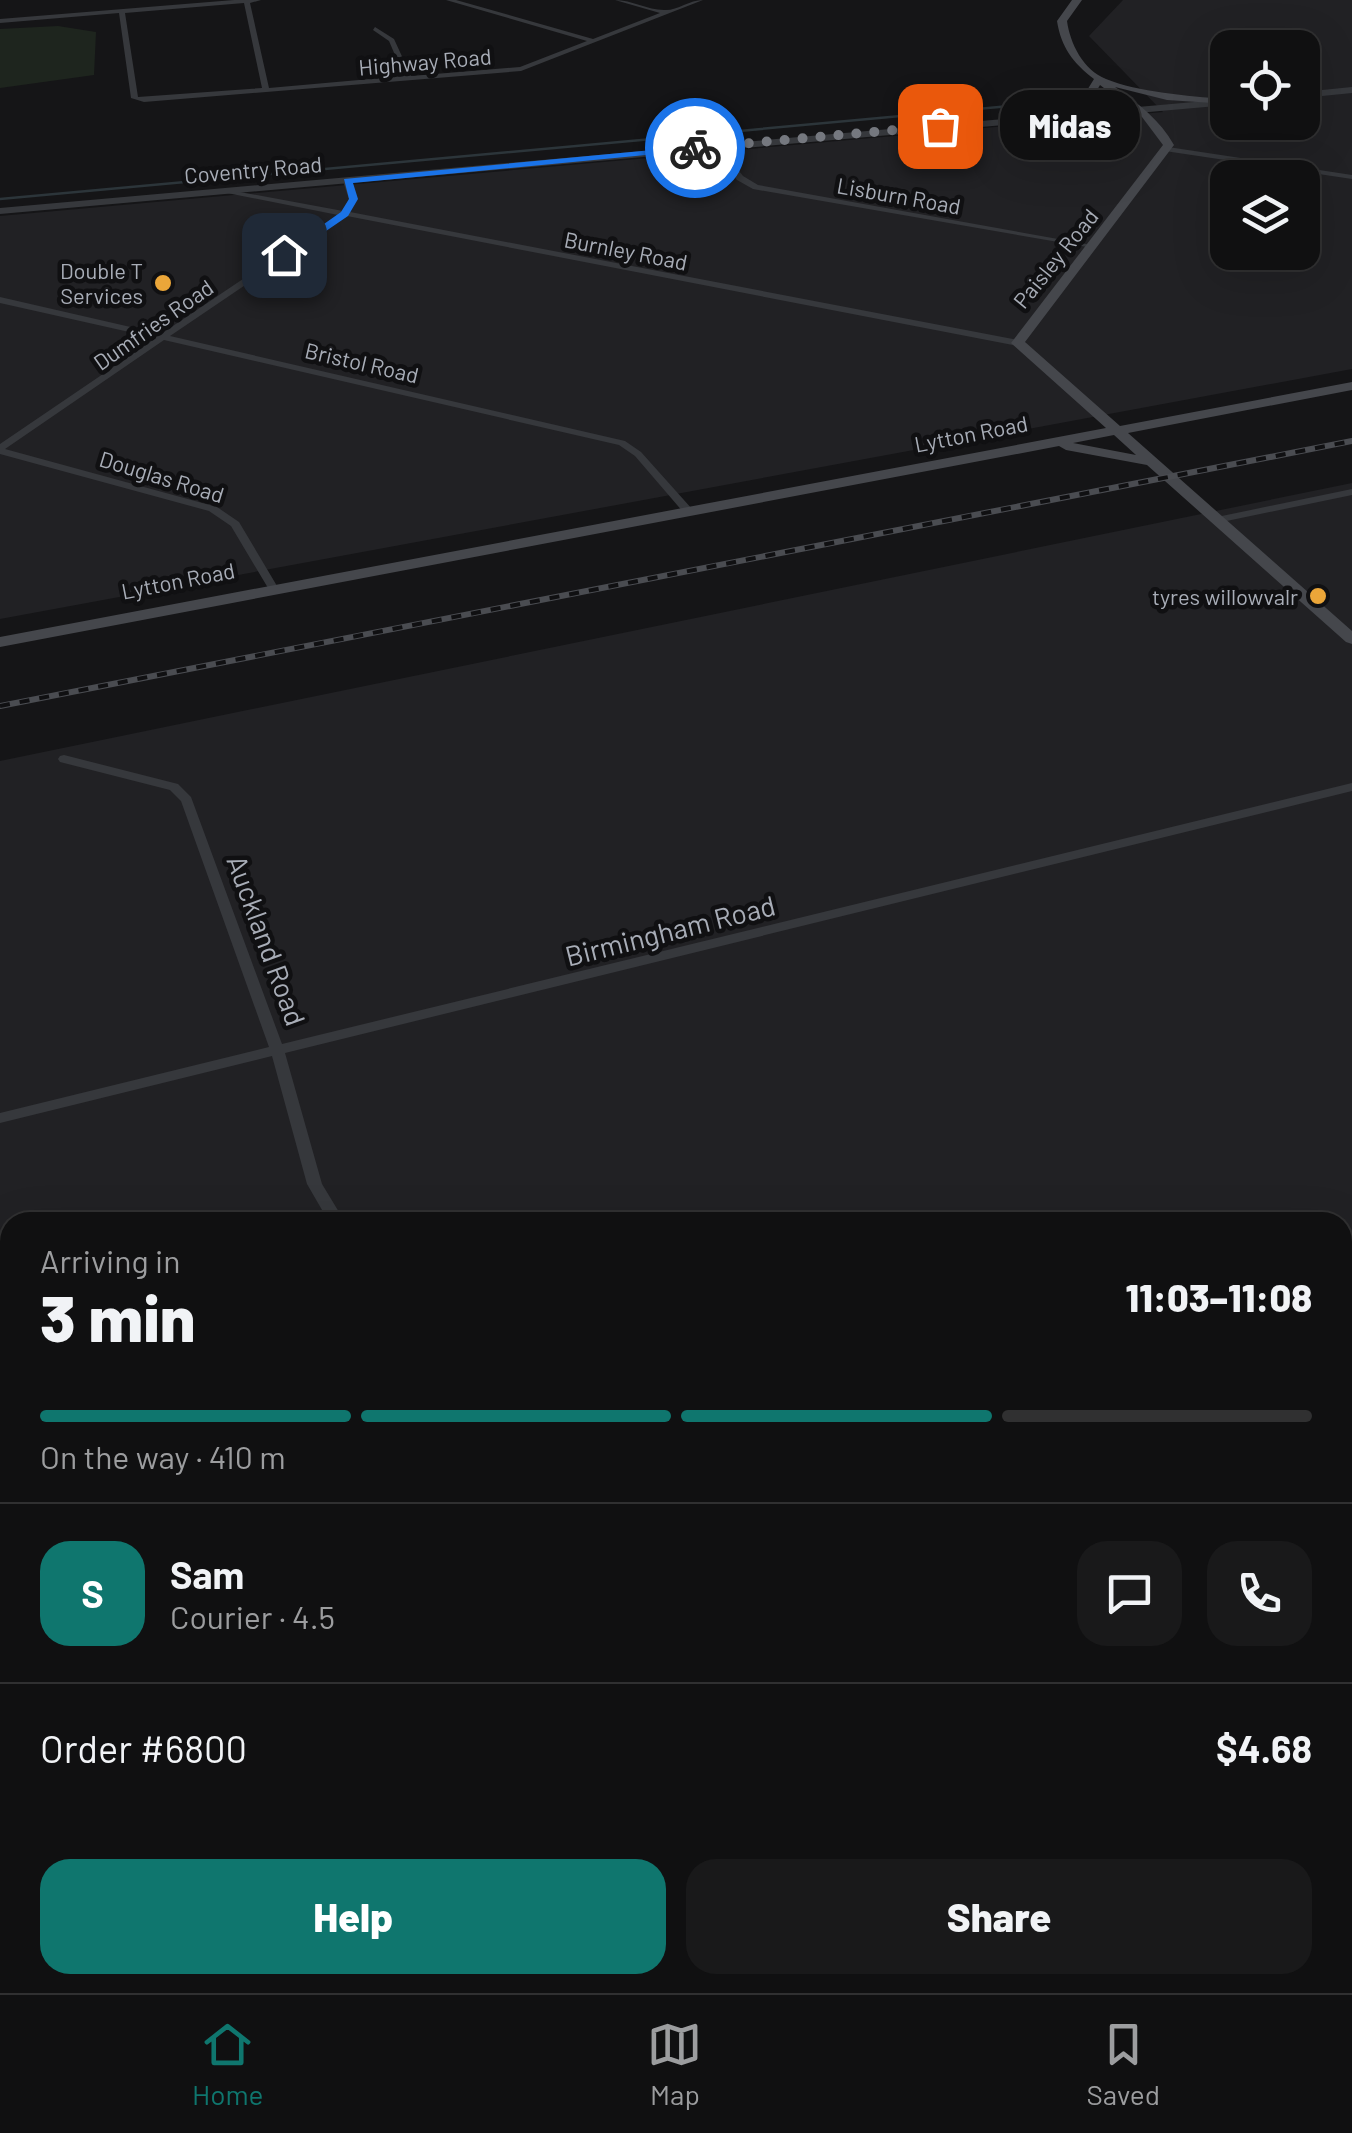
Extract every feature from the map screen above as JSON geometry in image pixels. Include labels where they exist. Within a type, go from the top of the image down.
[{"type":"main road","points":[[1078,0],[1062,21],[1067,45],[1099,79],[1166,137],[1168,149]]},
{"type":"main road","points":[[1099,79],[1166,97],[1210,101]]},
{"type":"main road","points":[[1036,118],[1080,106],[1092,96],[1099,79]]},
{"type":"main road","name":"Paisley Road","points":[[1168,149],[1018,342],[1352,639]]},
{"type":"main road","name":"Lytton Road","points":[[1,642],[1352,386]]},
{"type":"main road","points":[[1026,445],[1089,448],[1156,464]]},
{"type":"street","points":[[0,21],[258,0]]},
{"type":"street","points":[[449,0],[594,42]]},
{"type":"street","points":[[618,0],[666,13]]},
{"type":"street","name":"Highway Road","points":[[122,12],[136,98],[140,100],[521,69],[700,0]]},
{"type":"street","points":[[247,2],[266,91]]},
{"type":"street","points":[[374,30],[392,40],[409,79]]},
{"type":"street","points":[[1320,93],[1352,90]]},
{"type":"street","name":"Coventry Road","points":[[0,211],[1210,103]]},
{"type":"street","name":"Lisburn Road","points":[[716,146],[740,178],[756,187],[1093,246]]},
{"type":"street","points":[[1168,149],[1352,177]]},
{"type":"street","points":[[345,214],[354,199],[347,181]]},
{"type":"street","name":"Burnley Road","points":[[227,192],[1018,342]]},
{"type":"street","name":"Dumfries Road","points":[[0,450],[345,214]]},
{"type":"street","name":"Bristol Road","points":[[0,300],[622,443],[638,454],[688,511]]},
{"type":"street","name":"Douglas Road","points":[[0,450],[213,509],[236,524],[273,588]]},
{"type":"street","points":[[1217,520],[1352,492]]},
{"type":"street","name":"Auckland Road","points":[[64,759],[174,786],[187,800],[278,1053],[315,1184],[331,1212]]},
{"type":"street","name":"Birmingham Road","points":[[0,1118],[1352,788]]},
{"type":"shaded area","points":[[1123,0],[1352,0],[1352,369],[0,619],[0,216],[1163,112],[1089,36]]},
{"type":"shaded area","points":[[58,26],[96,32],[94,75],[0,88],[0,29]]},
{"type":"shaded area","points":[[1352,483],[1352,1212],[0,1212],[0,761]]},
{"type":"waterway","points":[[0,199],[1064,101]]},
{"type":"railway","points":[[0,706],[1352,441]]},
{"type":"way so far","points":[[695,148],[940,126]]},
{"type":"place","name":"Midas","points":[[940,126]]},
{"type":"place","name":"Double T Services","points":[[163,283]]},
{"type":"place","name":"tyres willowvalr","points":[[1318,596]]},
{"type":"route","points":[[284,255],[345,214],[354,199],[347,181],[695,148]]}]
